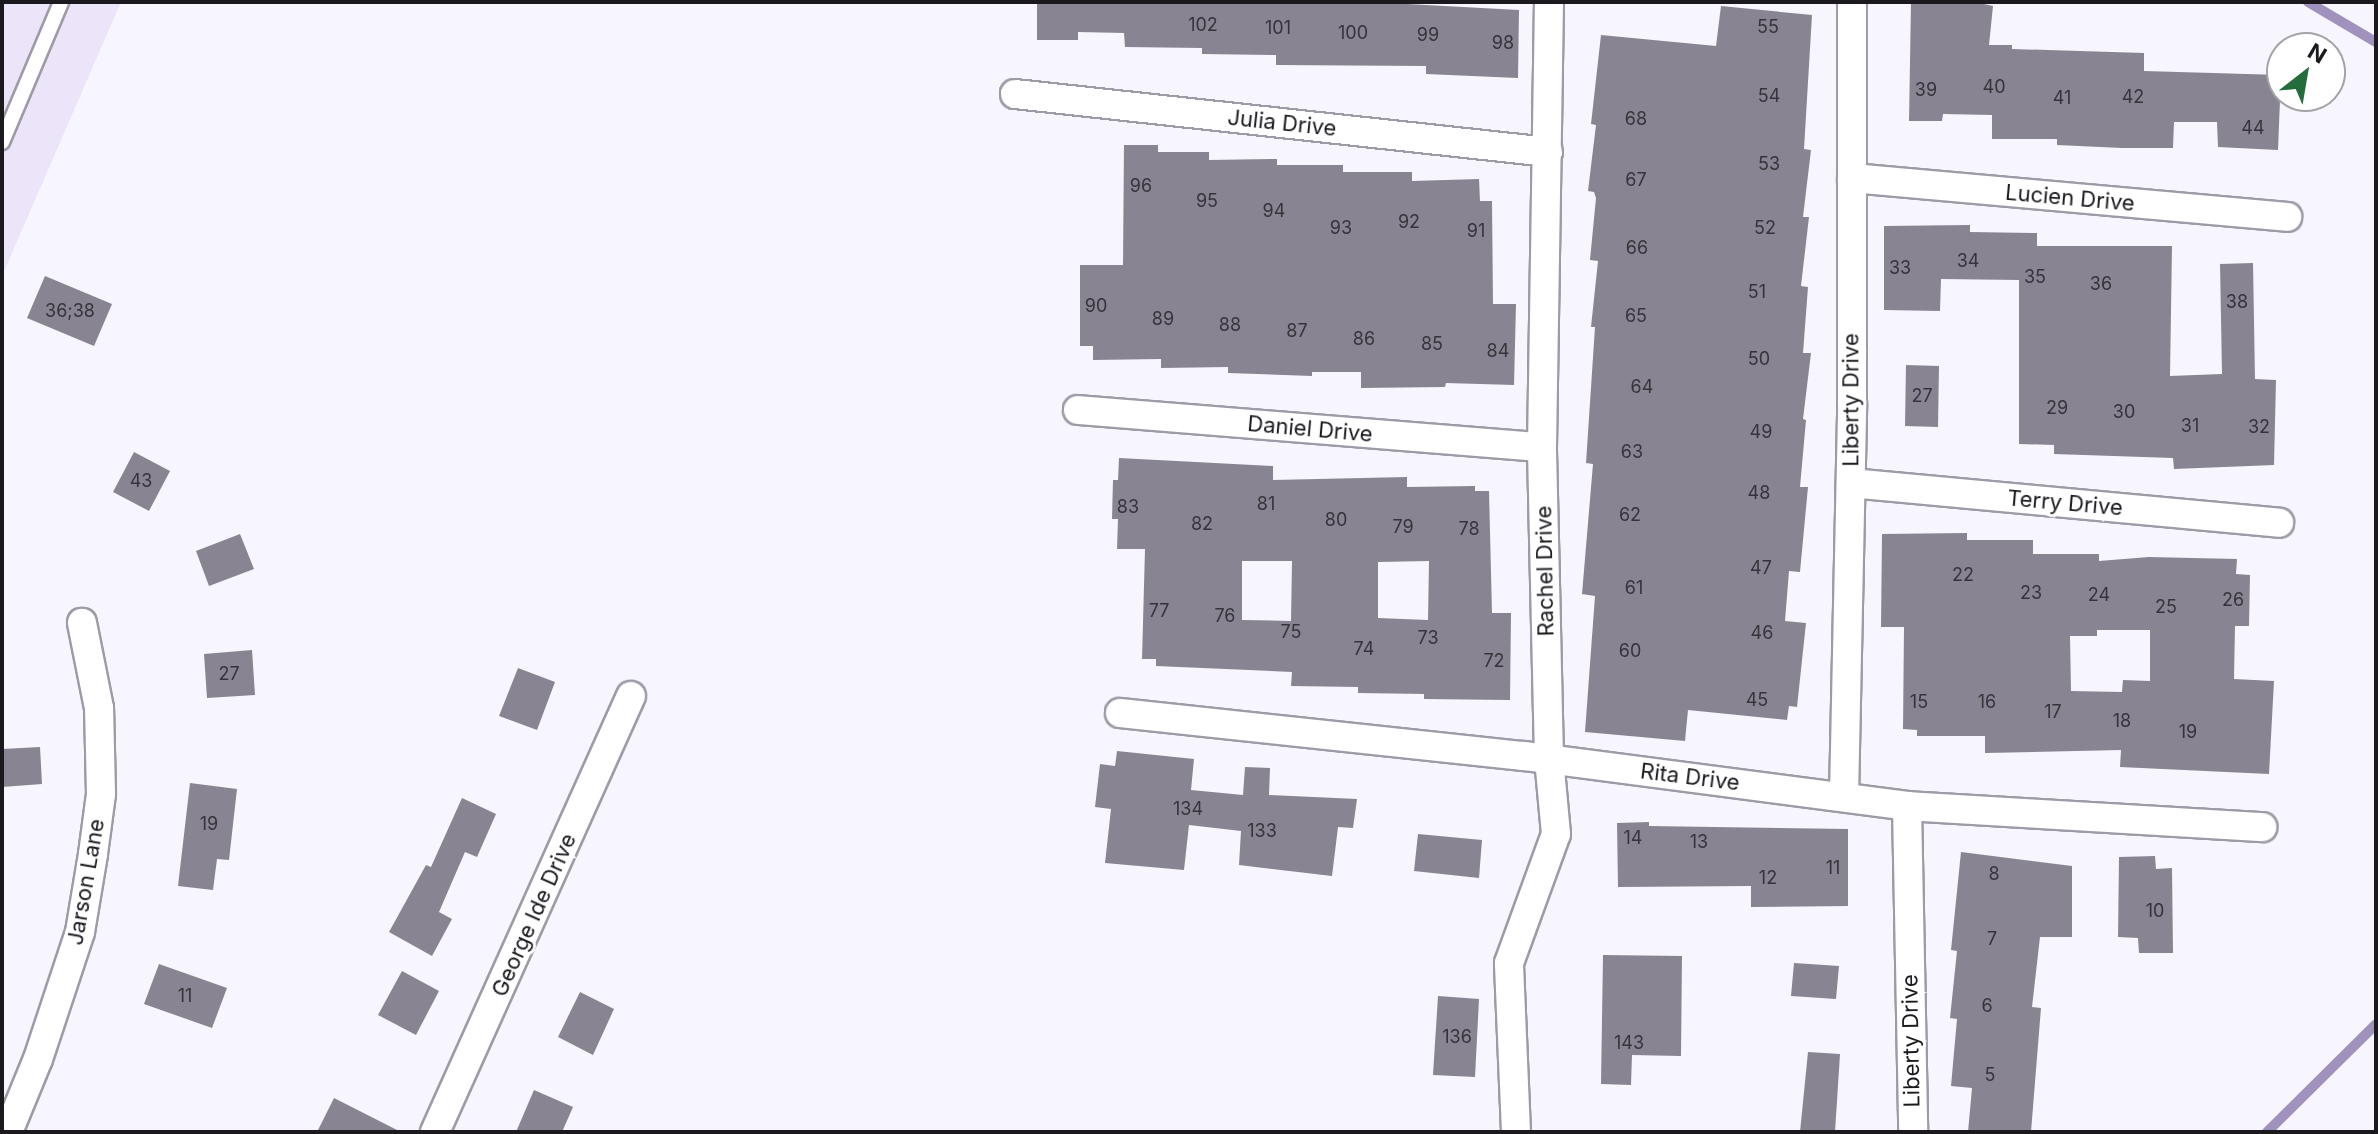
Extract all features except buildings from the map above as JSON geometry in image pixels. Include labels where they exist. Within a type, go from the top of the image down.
[{"type":"street","name":"Rachel Drive","points":[[1516,1132],[1509,963],[1556,834],[1549,759],[1542,447],[1549,2]]},
{"type":"street","name":"Liberty Drive","points":[[1844,797],[1851,483],[1852,2]]},
{"type":"street","name":"Julia Drive","points":[[1015,94],[1548,152]]},
{"type":"street","name":"Lucien Drive","points":[[1852,178],[2287,217]]},
{"type":"street","name":"Daniel Drive","points":[[1078,410],[1542,447]]},
{"type":"street","name":"Terry Drive","points":[[1851,483],[2279,523]]},
{"type":"street","name":"Jarson Lane","points":[[8,1132],[38,1059],[80,932],[93,854],[101,794],[99,708],[82,623]]},
{"type":"street","name":"George Ide Drive","points":[[435,1132],[631,696]]},
{"type":"street","name":"Rita Drive","points":[[1120,713],[1549,759],[1907,806],[2262,827]]},
{"type":"street","name":"Liberty Drive","points":[[1907,806],[1913,1132]]},
{"type":"lane","points":[[2,142],[61,2]]},
{"type":"shaded area","points":[[2,2],[121,2],[2,276]]},
{"type":"waterway","points":[[2308,2],[2376,42]]},
{"type":"waterway","points":[[2267,1132],[2376,1024]]}]
